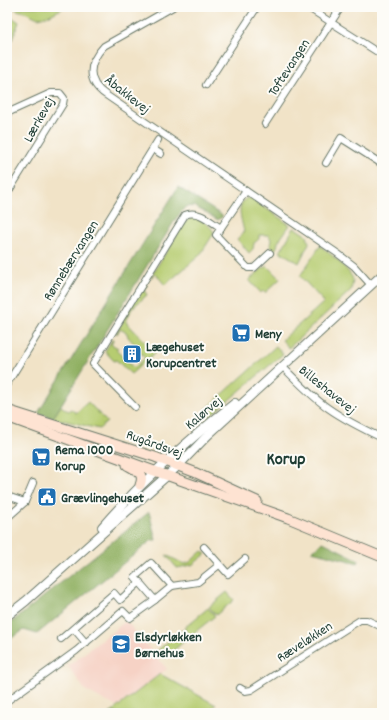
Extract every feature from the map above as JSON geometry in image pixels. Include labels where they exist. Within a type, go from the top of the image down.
[{"type":"main road","name":"Rugårdsvej","points":[[7,410],[54,426],[106,441],[161,467],[382,558]]},
{"type":"main road","name":"Rugårdsvej","points":[[7,417],[99,450],[173,471],[256,501],[288,518]]},
{"type":"main road","points":[[65,437],[69,436],[88,441],[161,467]]},
{"type":"main road","points":[[99,450],[129,466],[140,474],[142,478],[140,485]]},
{"type":"street","name":"Åbakkevej","points":[[173,7],[104,46],[94,60],[92,69],[93,80],[98,89],[343,257],[358,270],[371,285]]},
{"type":"street","points":[[206,85],[257,7]]},
{"type":"street","points":[[307,7],[382,55]]},
{"type":"street","name":"Toftevangen","points":[[265,124],[341,7]]},
{"type":"street","name":"Lærkevej","points":[[7,113],[51,92],[62,95],[64,100],[63,104],[7,194]]},
{"type":"street","points":[[326,163],[341,138],[382,164]]},
{"type":"street","name":"Rønnebærvangen","points":[[7,384],[158,140]]},
{"type":"street","points":[[153,149],[161,154]]},
{"type":"street","points":[[246,191],[216,235],[248,268],[254,268],[270,253]]},
{"type":"street","points":[[135,407],[93,364],[183,218],[188,214],[195,213],[221,228]]},
{"type":"street","name":"Kalørvej","points":[[7,616],[80,554],[173,471],[208,435],[382,275]]},
{"type":"street","name":"Kalørvej","points":[[80,554],[140,485],[204,426],[282,366]]},
{"type":"street","name":"Billeshavevej","points":[[282,366],[303,387],[327,407],[350,422],[380,437]]},
{"type":"street","points":[[380,437],[382,430]]},
{"type":"street","points":[[7,518],[25,502],[33,483]]},
{"type":"street","points":[[7,496],[25,502]]},
{"type":"street","points":[[204,547],[228,574],[245,559]]},
{"type":"street","points":[[155,600],[135,578],[150,563],[172,586]]},
{"type":"street","points":[[7,701],[76,651],[123,611],[130,618],[172,586],[198,582],[219,565]]},
{"type":"street","points":[[61,639],[114,593],[120,600],[140,582]]},
{"type":"street","name":"Ræveløkken","points":[[240,688],[245,691],[251,690],[360,620],[367,620],[382,627]]},
{"type":"street","points":[[74,629],[86,643]]},
{"type":"shaded area","name":"Elsdyrløkken Børnehus","points":[[126,621],[167,669],[117,707],[85,690],[68,666]]},
{"type":"green space","points":[[12,7],[65,7],[50,15],[38,18]]},
{"type":"green space","points":[[7,14],[19,22],[12,40],[7,42]]},
{"type":"green space","points":[[178,187],[223,216],[218,220],[194,206],[185,207],[175,220],[53,418],[38,413]]},
{"type":"green space","points":[[247,198],[251,198],[290,225],[278,242],[274,251],[270,246],[271,239],[268,235],[259,235],[259,239],[254,243],[253,249],[249,253],[237,239],[244,232],[240,208],[243,201]]},
{"type":"green space","points":[[191,218],[205,222],[214,233],[200,255],[165,285],[155,273],[151,278],[185,222]]},
{"type":"green space","points":[[295,228],[307,236],[309,243],[299,263],[279,251],[282,249]]},
{"type":"green space","points":[[320,246],[338,261],[352,277],[353,283],[351,290],[289,348],[282,340],[324,302],[300,276]]},
{"type":"green space","points":[[267,266],[280,279],[265,293],[263,291],[261,293],[249,280]]},
{"type":"green space","points":[[147,285],[144,290],[147,295],[132,308],[126,322],[151,348],[159,349],[131,374],[116,360],[114,361],[105,351],[113,338],[114,339],[111,344],[118,348],[116,350],[134,368],[145,358],[138,351],[139,349],[128,337],[127,333],[120,329],[117,334],[116,333],[132,304]]},
{"type":"green space","points":[[276,346],[283,354],[209,417],[204,411]]},
{"type":"green space","points":[[88,402],[107,422],[99,429],[53,418],[61,406],[68,411],[71,409],[76,413]]},
{"type":"green space","points":[[149,512],[156,540],[152,540],[37,634],[24,630],[7,641],[7,626]]},
{"type":"green space","points":[[323,542],[359,560],[358,563],[312,551]]},
{"type":"green space","points":[[202,551],[206,554],[192,565],[177,568],[166,555],[184,564],[190,562]]},
{"type":"green space","points":[[227,592],[234,600],[216,615],[209,607]]},
{"type":"green space","points":[[208,608],[215,616],[190,636],[184,628]]},
{"type":"green space","points":[[182,630],[189,637],[165,658],[158,650]]},
{"type":"green space","points":[[160,674],[216,705],[206,713],[110,713]]},
{"type":"place","name":"Meny","points":[[241,333]]},
{"type":"place","name":"Lægehuset Korupcentret","points":[[132,354]]},
{"type":"place","name":"Rema 1000 Korup","points":[[41,457]]},
{"type":"place","name":"Grævlingehuset","points":[[47,497]]},
{"type":"place","name":"Elsdyrløkken Børnehus","points":[[121,644]]},
{"type":"district","name":"Korup","points":[[286,458]]}]
